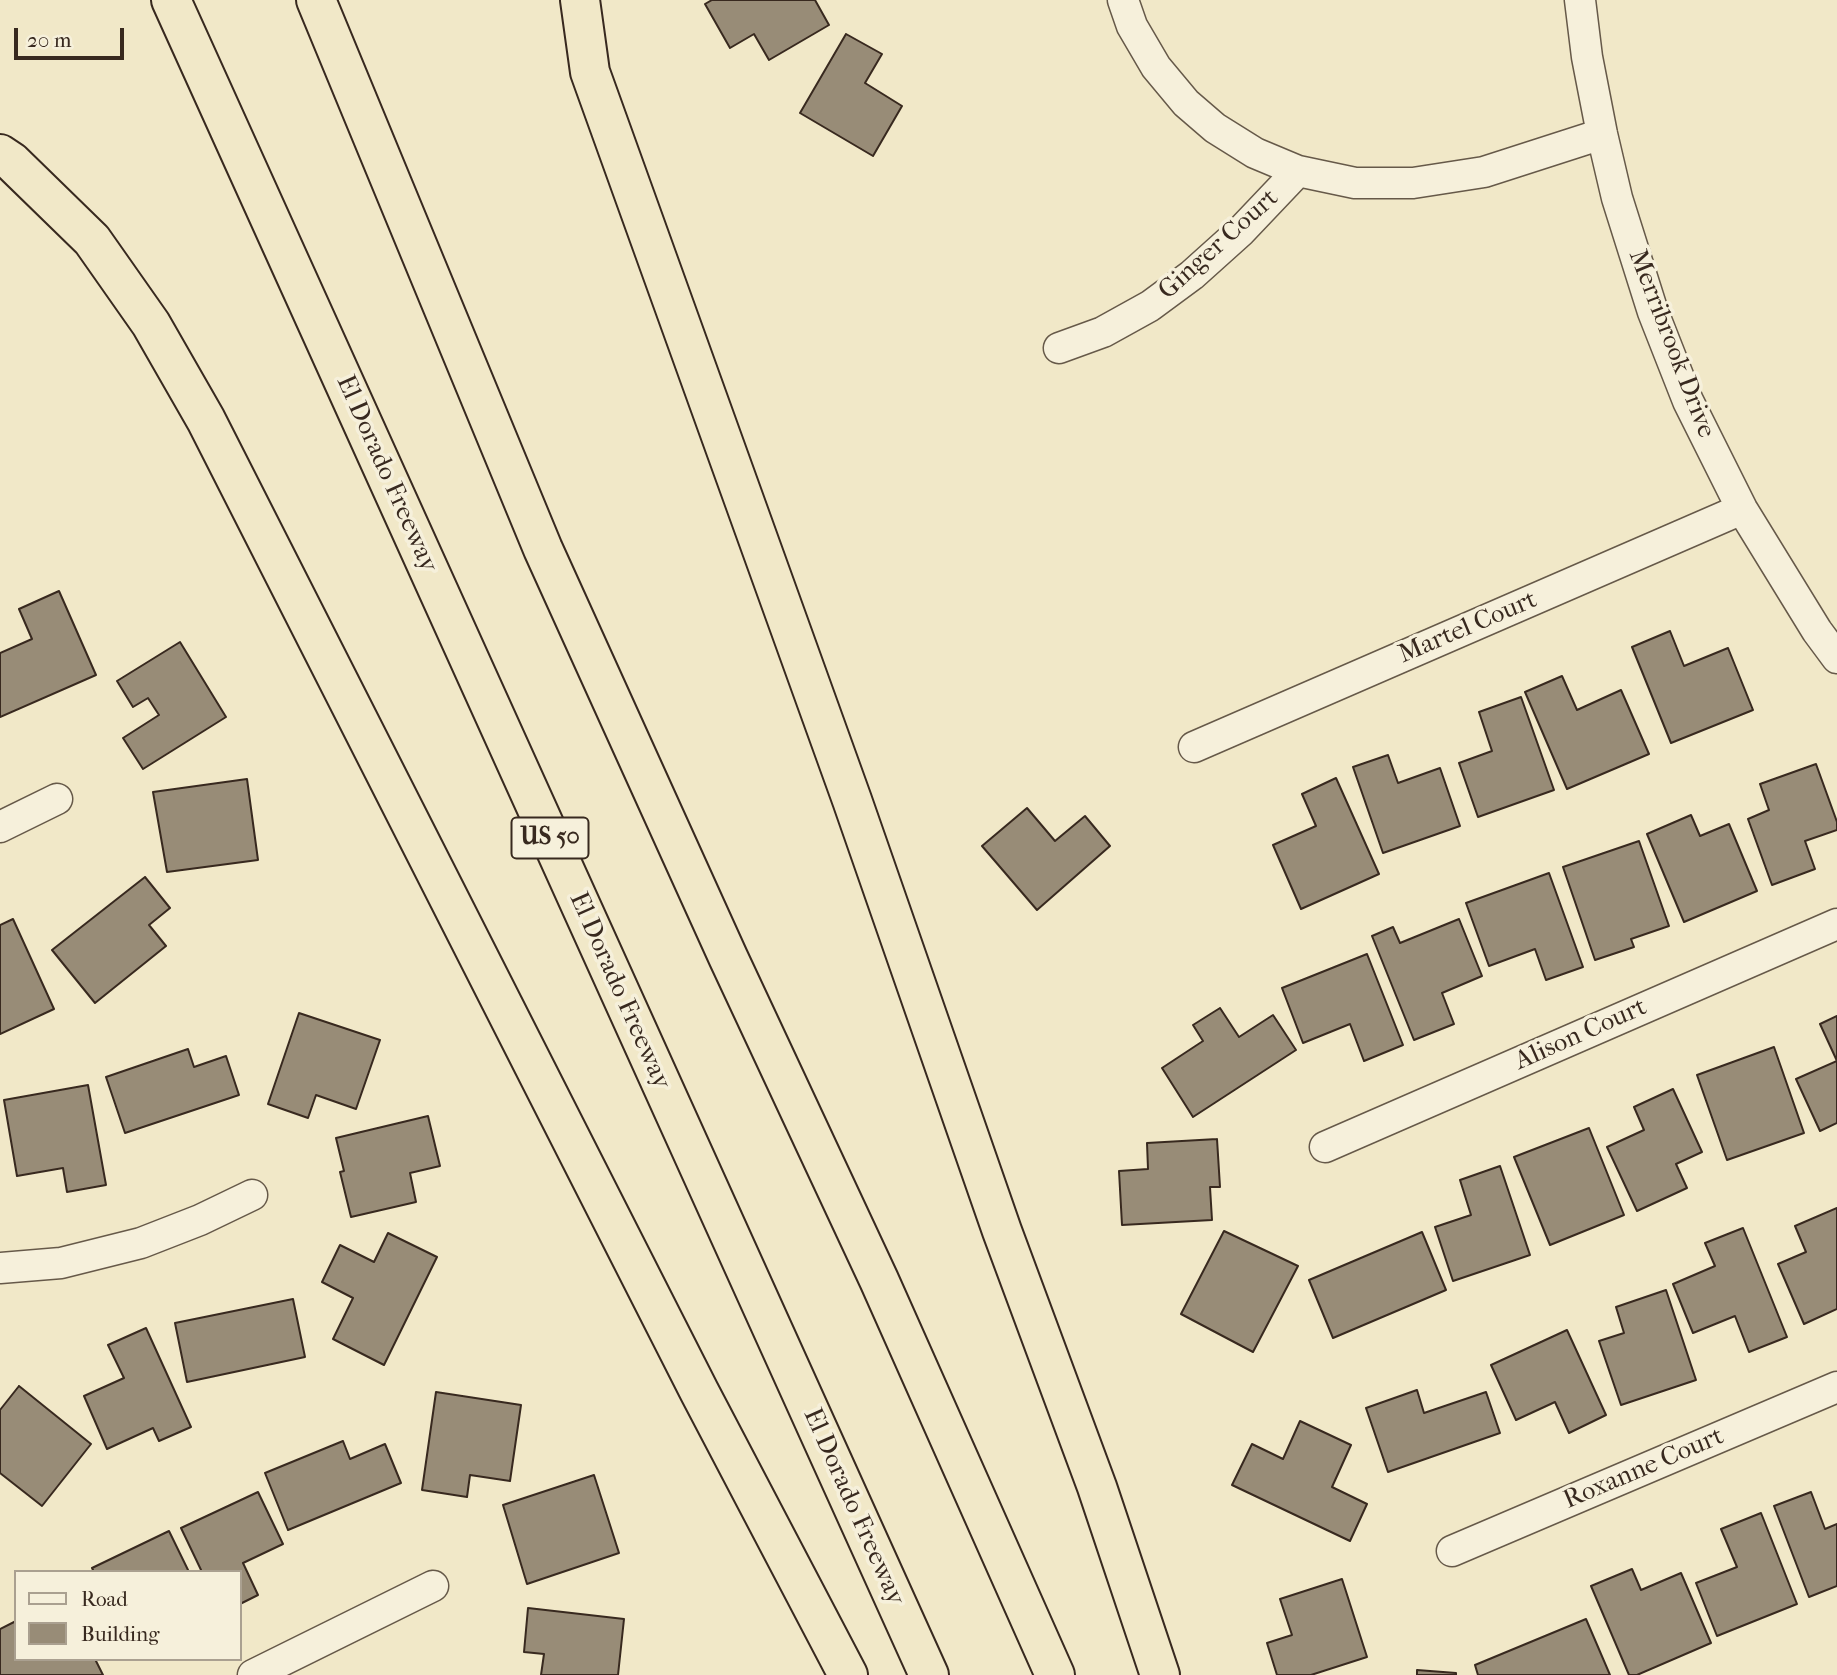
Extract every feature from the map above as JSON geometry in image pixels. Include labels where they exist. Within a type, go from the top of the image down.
[{"type":"highway","name":"El Dorado Freeway","points":[[171,0],[929,1675]]},
{"type":"highway","points":[[316,0],[543,549],[728,957],[879,1280],[1055,1675]]},
{"type":"highway","points":[[580,0],[590,72],[852,800],[1002,1231],[1097,1487],[1160,1675]]},
{"type":"highway","points":[[0,153],[92,240],[151,324],[199,408],[699,1391],[848,1675]]},
{"type":"street","points":[[1123,0],[1132,26],[1156,67],[1186,103],[1215,128],[1255,153],[1298,171],[1355,183],[1413,183],[1484,172],[1602,134]]},
{"type":"street","name":"Merribrook Drive","points":[[1580,0],[1587,57],[1602,134],[1617,198],[1653,312],[1688,401],[1742,509],[1802,608],[1837,658]]},
{"type":"street","name":"Ginger Court","points":[[1059,348],[1103,332],[1150,306],[1192,275],[1241,231],[1298,171]]},
{"type":"street","name":"Martel Court","points":[[1194,747],[1742,509]]},
{"type":"street","points":[[0,827],[57,799]]},
{"type":"street","name":"Alison Court","points":[[1325,1147],[1837,924]]},
{"type":"street","points":[[0,1268],[61,1263],[141,1243],[200,1220],[252,1195]]},
{"type":"street","name":"Roxanne Court","points":[[1452,1551],[1837,1387]]},
{"type":"street","points":[[253,1675],[433,1586]]},
{"type":"building","points":[[712,0],[815,0],[829,25],[769,60],[754,34],[730,48],[705,4]]},
{"type":"building","points":[[846,34],[882,54],[865,83],[902,106],[873,156],[800,113]]},
{"type":"building","points":[[59,591],[96,675],[0,717],[0,653],[32,639],[19,609]]},
{"type":"building","points":[[1670,631],[1684,666],[1728,648],[1753,710],[1671,743],[1632,647]]},
{"type":"building","points":[[180,642],[226,717],[143,769],[123,738],[159,715],[148,698],[133,707],[117,681]]},
{"type":"building","points":[[1562,676],[1577,710],[1621,690],[1649,754],[1567,789],[1525,692]]},
{"type":"building","points":[[1521,697],[1554,790],[1478,817],[1459,763],[1492,751],[1479,712]]},
{"type":"building","points":[[1388,755],[1398,783],[1440,768],[1460,826],[1383,853],[1353,767]]},
{"type":"building","points":[[1816,764],[1837,822],[1837,830],[1805,841],[1815,869],[1772,885],[1748,819],[1769,810],[1760,784]]},
{"type":"building","points":[[1336,778],[1379,874],[1301,909],[1273,845],[1316,826],[1302,794]]},
{"type":"building","points":[[247,779],[258,860],[167,872],[153,792]]},
{"type":"building","points":[[1027,808],[1055,841],[1085,816],[1110,846],[1037,910],[982,846]]},
{"type":"building","points":[[1691,815],[1700,836],[1729,824],[1757,891],[1684,922],[1647,834]]},
{"type":"building","points":[[1639,841],[1669,926],[1631,939],[1634,947],[1595,960],[1563,867]]},
{"type":"building","points":[[1549,873],[1583,967],[1546,980],[1535,949],[1489,966],[1466,903]]},
{"type":"building","points":[[145,877],[170,908],[149,925],[166,946],[95,1003],[52,950]]},
{"type":"building","points":[[13,919],[54,1009],[0,1034],[0,925]]},
{"type":"building","points":[[1459,919],[1482,976],[1442,993],[1454,1024],[1414,1040],[1372,936],[1393,927],[1400,943]]},
{"type":"building","points":[[1367,954],[1403,1045],[1364,1061],[1350,1024],[1303,1043],[1282,988]]},
{"type":"building","points":[[1220,1008],[1239,1037],[1273,1015],[1296,1050],[1193,1117],[1162,1068],[1203,1041],[1193,1025]]},
{"type":"building","points":[[299,1013],[380,1040],[356,1109],[316,1095],[308,1118],[268,1104]]},
{"type":"building","points":[[1837,1016],[1837,1061],[1820,1024]]},
{"type":"building","points":[[1774,1047],[1804,1133],[1727,1160],[1697,1075]]},
{"type":"building","points":[[188,1049],[194,1067],[226,1056],[239,1095],[125,1133],[106,1077]]},
{"type":"building","points":[[1837,1061],[1837,1123],[1820,1131],[1796,1079]]},
{"type":"building","points":[[88,1085],[106,1185],[67,1192],[63,1168],[17,1176],[4,1100]]},
{"type":"building","points":[[1673,1089],[1702,1152],[1676,1164],[1687,1188],[1637,1211],[1607,1147],[1644,1130],[1634,1107]]},
{"type":"building","points":[[428,1116],[440,1166],[410,1173],[416,1202],[351,1217],[340,1172],[344,1171],[336,1138]]},
{"type":"building","points":[[1589,1128],[1624,1215],[1550,1245],[1514,1157]]},
{"type":"building","points":[[1217,1139],[1220,1187],[1210,1187],[1212,1220],[1122,1225],[1119,1171],[1148,1169],[1147,1143]]},
{"type":"building","points":[[1500,1166],[1530,1255],[1453,1281],[1435,1227],[1471,1215],[1460,1180]]},
{"type":"building","points":[[1837,1208],[1837,1309],[1804,1324],[1778,1264],[1806,1252],[1795,1226]]},
{"type":"building","points":[[1743,1228],[1787,1337],[1749,1352],[1735,1316],[1693,1333],[1673,1284],[1715,1266],[1705,1243]]},
{"type":"building","points":[[1224,1231],[1298,1266],[1253,1352],[1181,1314]]},
{"type":"building","points":[[1422,1232],[1446,1290],[1333,1338],[1309,1280]]},
{"type":"building","points":[[388,1233],[437,1257],[384,1365],[333,1339],[353,1298],[322,1282],[340,1245],[374,1262]]},
{"type":"building","points":[[1666,1290],[1696,1380],[1621,1405],[1599,1341],[1624,1333],[1616,1307]]},
{"type":"building","points":[[293,1299],[305,1357],[187,1382],[175,1323]]},
{"type":"building","points":[[146,1328],[191,1427],[159,1441],[153,1428],[107,1449],[84,1396],[124,1378],[108,1345]]},
{"type":"building","points":[[1567,1330],[1606,1415],[1569,1433],[1555,1402],[1516,1420],[1491,1365]]},
{"type":"building","points":[[19,1386],[91,1444],[42,1506],[0,1473],[0,1410]]},
{"type":"building","points":[[1417,1390],[1424,1413],[1486,1392],[1500,1433],[1388,1472],[1366,1408]]},
{"type":"building","points":[[436,1392],[521,1405],[510,1481],[470,1475],[467,1497],[422,1490]]},
{"type":"building","points":[[1300,1421],[1351,1445],[1332,1487],[1367,1504],[1350,1541],[1232,1485],[1252,1444],[1283,1459]]},
{"type":"building","points":[[343,1441],[350,1459],[385,1444],[401,1483],[288,1530],[265,1473]]},
{"type":"building","points":[[594,1475],[619,1553],[527,1584],[503,1505]]},
{"type":"building","points":[[258,1492],[283,1544],[243,1563],[258,1595],[242,1603],[242,1570],[201,1570],[181,1528]]},
{"type":"building","points":[[1811,1492],[1825,1529],[1837,1524],[1837,1586],[1809,1597],[1774,1506]]},
{"type":"building","points":[[1761,1513],[1797,1604],[1717,1636],[1696,1583],[1737,1567],[1721,1529]]},
{"type":"building","points":[[169,1531],[188,1570],[93,1570],[92,1568]]},
{"type":"building","points":[[1632,1569],[1641,1590],[1681,1573],[1711,1643],[1637,1675],[1629,1675],[1591,1586]]},
{"type":"building","points":[[1342,1579],[1367,1657],[1311,1675],[1277,1675],[1267,1643],[1292,1635],[1280,1599]]},
{"type":"building","points":[[528,1608],[624,1619],[618,1675],[541,1675],[544,1654],[524,1652]]},
{"type":"building","points":[[1586,1619],[1610,1675],[1478,1675],[1475,1665]]},
{"type":"building","points":[[14,1622],[14,1661],[96,1661],[103,1675],[0,1675],[0,1629]]},
{"type":"building","points":[[1417,1670],[1456,1673],[1456,1675],[1417,1675]]}]
